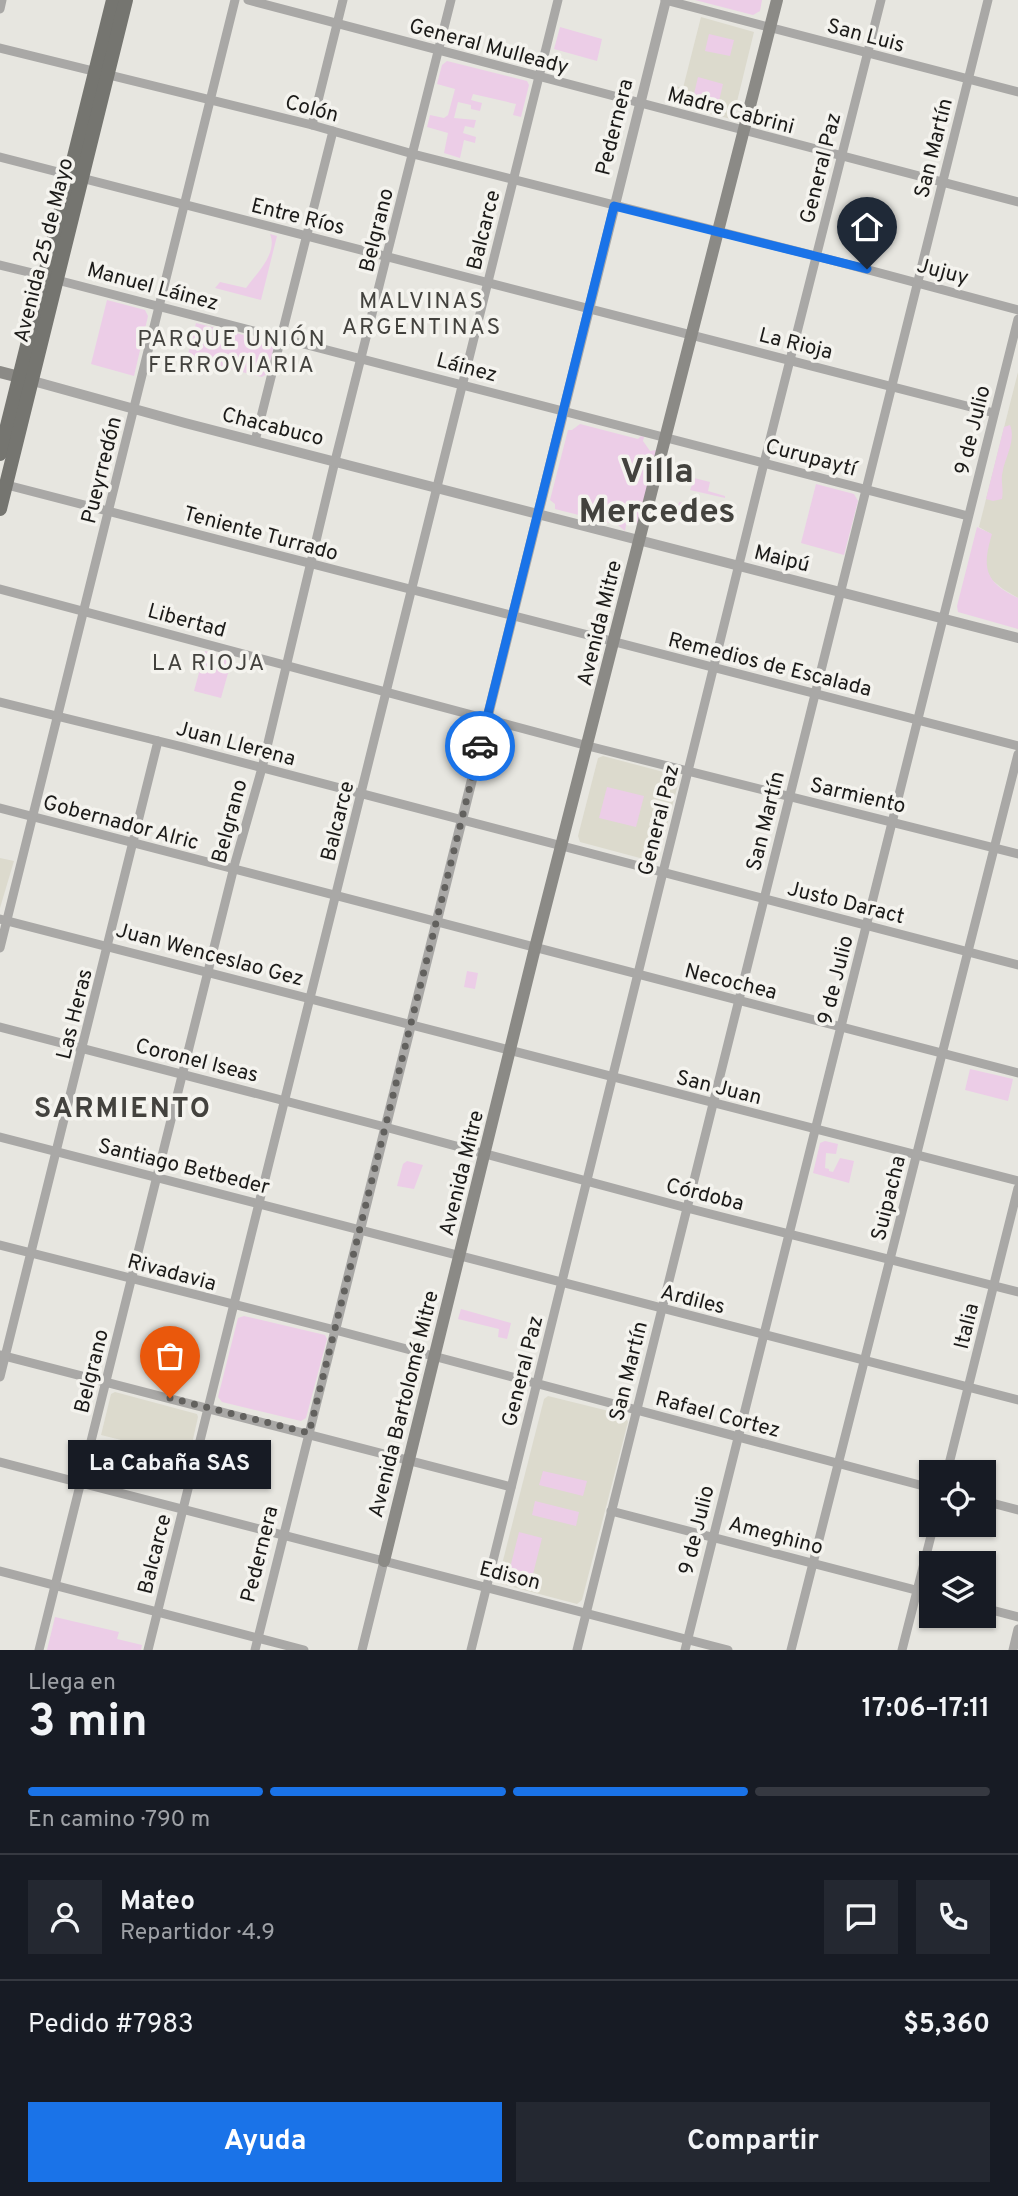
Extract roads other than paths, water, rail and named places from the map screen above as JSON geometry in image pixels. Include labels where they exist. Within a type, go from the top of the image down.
[{"type":"main road","name":"Avenida 25 de Mayo","points":[[0,509],[26,379],[101,74],[113,0]]},
{"type":"main road","name":"Avenida 25 de Mayo","points":[[101,74],[126,0]]},
{"type":"main road","name":"Avenida Mitre","points":[[460,1256],[535,948],[615,643],[776,0]]},
{"type":"main road","name":"Chacabuco","points":[[0,372],[26,379]]},
{"type":"main road","name":"Avenida 25 de Mayo","points":[[0,454],[26,379]]},
{"type":"main road","name":"Avenida Bartolomé Mitre","points":[[384,1561],[460,1256]]},
{"type":"street","points":[[0,9],[2,0]]},
{"type":"street","name":"Pueyrredón","points":[[0,948],[3,920],[33,816],[236,0]]},
{"type":"street","name":"General Mulleady","points":[[248,0],[639,104]]},
{"type":"street","points":[[312,125],[343,0]]},
{"type":"street","name":"Belgrano","points":[[39,1650],[208,972],[262,768],[335,461],[451,0]]},
{"type":"street","name":"Balcarce","points":[[148,1650],[363,794],[461,385],[558,0]]},
{"type":"street","name":"San Luis","points":[[665,0],[1018,92]]},
{"type":"street","name":"Pedernera","points":[[255,1650],[665,0]]},
{"type":"street","name":"General Paz","points":[[471,1650],[738,566],[881,0]]},
{"type":"street","name":"San Martín","points":[[577,1650],[988,0]]},
{"type":"street","name":"Colón","points":[[0,48],[312,125],[614,206]]},
{"type":"street","name":"Madre Cabrini","points":[[639,104],[1018,202]]},
{"type":"street","points":[[256,441],[333,131]]},
{"type":"street","name":"Entre Ríos","points":[[0,157],[588,309]]},
{"type":"street","name":"Jujuy","points":[[614,206],[1018,310]]},
{"type":"street","name":"Manuel Láinez","points":[[0,265],[362,359]]},
{"type":"street","name":"La Rioja","points":[[588,309],[994,413]]},
{"type":"street","name":"9 de Julio","points":[[685,1650],[1018,319]]},
{"type":"street","name":"Láinez","points":[[362,359],[563,412]]},
{"type":"street","name":"Chacabuco","points":[[26,379],[538,514]]},
{"type":"street","name":"Curupaytí","points":[[563,412],[968,516]]},
{"type":"street","name":"Teniente Turrado","points":[[3,484],[513,615]]},
{"type":"street","name":"Maipú","points":[[538,514],[1018,638]]},
{"type":"street","name":"Libertad","points":[[0,589],[487,718]]},
{"type":"street","name":"Remedios de Escalada","points":[[513,615],[1018,746]]},
{"type":"street","name":"Juan Llerena","points":[[0,702],[462,820]]},
{"type":"street","name":"Sarmiento","points":[[487,718],[588,746],[1018,853]]},
{"type":"street","name":"Las Heras","points":[[0,1377],[3,1355],[32,1253],[158,741]]},
{"type":"street","name":"Suipacha","points":[[791,1650],[1018,754]]},
{"type":"street","name":"Gobernador Alric","points":[[0,808],[436,922]]},
{"type":"street","name":"Justo Daract","points":[[462,820],[1018,965]]},
{"type":"street","name":"Juan Wenceslao Gez","points":[[3,920],[411,1025]]},
{"type":"street","name":"Necochea","points":[[436,922],[1018,1073]]},
{"type":"street","name":"San Juan","points":[[411,1025],[1018,1181]]},
{"type":"street","name":"Coronel Iseas","points":[[0,1027],[385,1127]]},
{"type":"street","name":"Córdoba","points":[[385,1127],[687,1208],[1018,1292]]},
{"type":"street","name":"Santiago Betbeder","points":[[0,1137],[360,1229]]},
{"type":"street","name":"Italia","points":[[950,1460],[1018,1188]]},
{"type":"street","name":"Ardiles","points":[[360,1229],[1018,1400]]},
{"type":"street","name":"Rivadavia","points":[[0,1245],[335,1330]]},
{"type":"street","name":"Rafael Cortez","points":[[335,1330],[919,1485]]},
{"type":"street","points":[[3,1355],[511,1487]]},
{"type":"street","name":"Edison","points":[[0,1462],[728,1650]]},
{"type":"street","points":[[996,1504],[1018,1510]]},
{"type":"street","name":"Ameghino","points":[[611,1511],[918,1591]]},
{"type":"street","points":[[902,1650],[931,1537]]},
{"type":"street","points":[[362,1650],[384,1561]]},
{"type":"street","points":[[0,1571],[304,1650]]},
{"type":"street","points":[[996,1611],[1018,1617]]},
{"type":"street","points":[[1013,1650],[1018,1629]]},
{"type":"place","name":"La Cabaña SAS","points":[[170,1398]]},
{"type":"district","name":"MALVINAS ARGENTINAS","points":[[422,313]]},
{"type":"district","name":"PARQUE UNIÓN FERROVIARIA","points":[[232,351]]},
{"type":"district","name":"Villa Mercedes","points":[[657,490]]},
{"type":"district","name":"LA RIOJA","points":[[209,662]]},
{"type":"district","name":"SARMIENTO","points":[[123,1107]]}]
